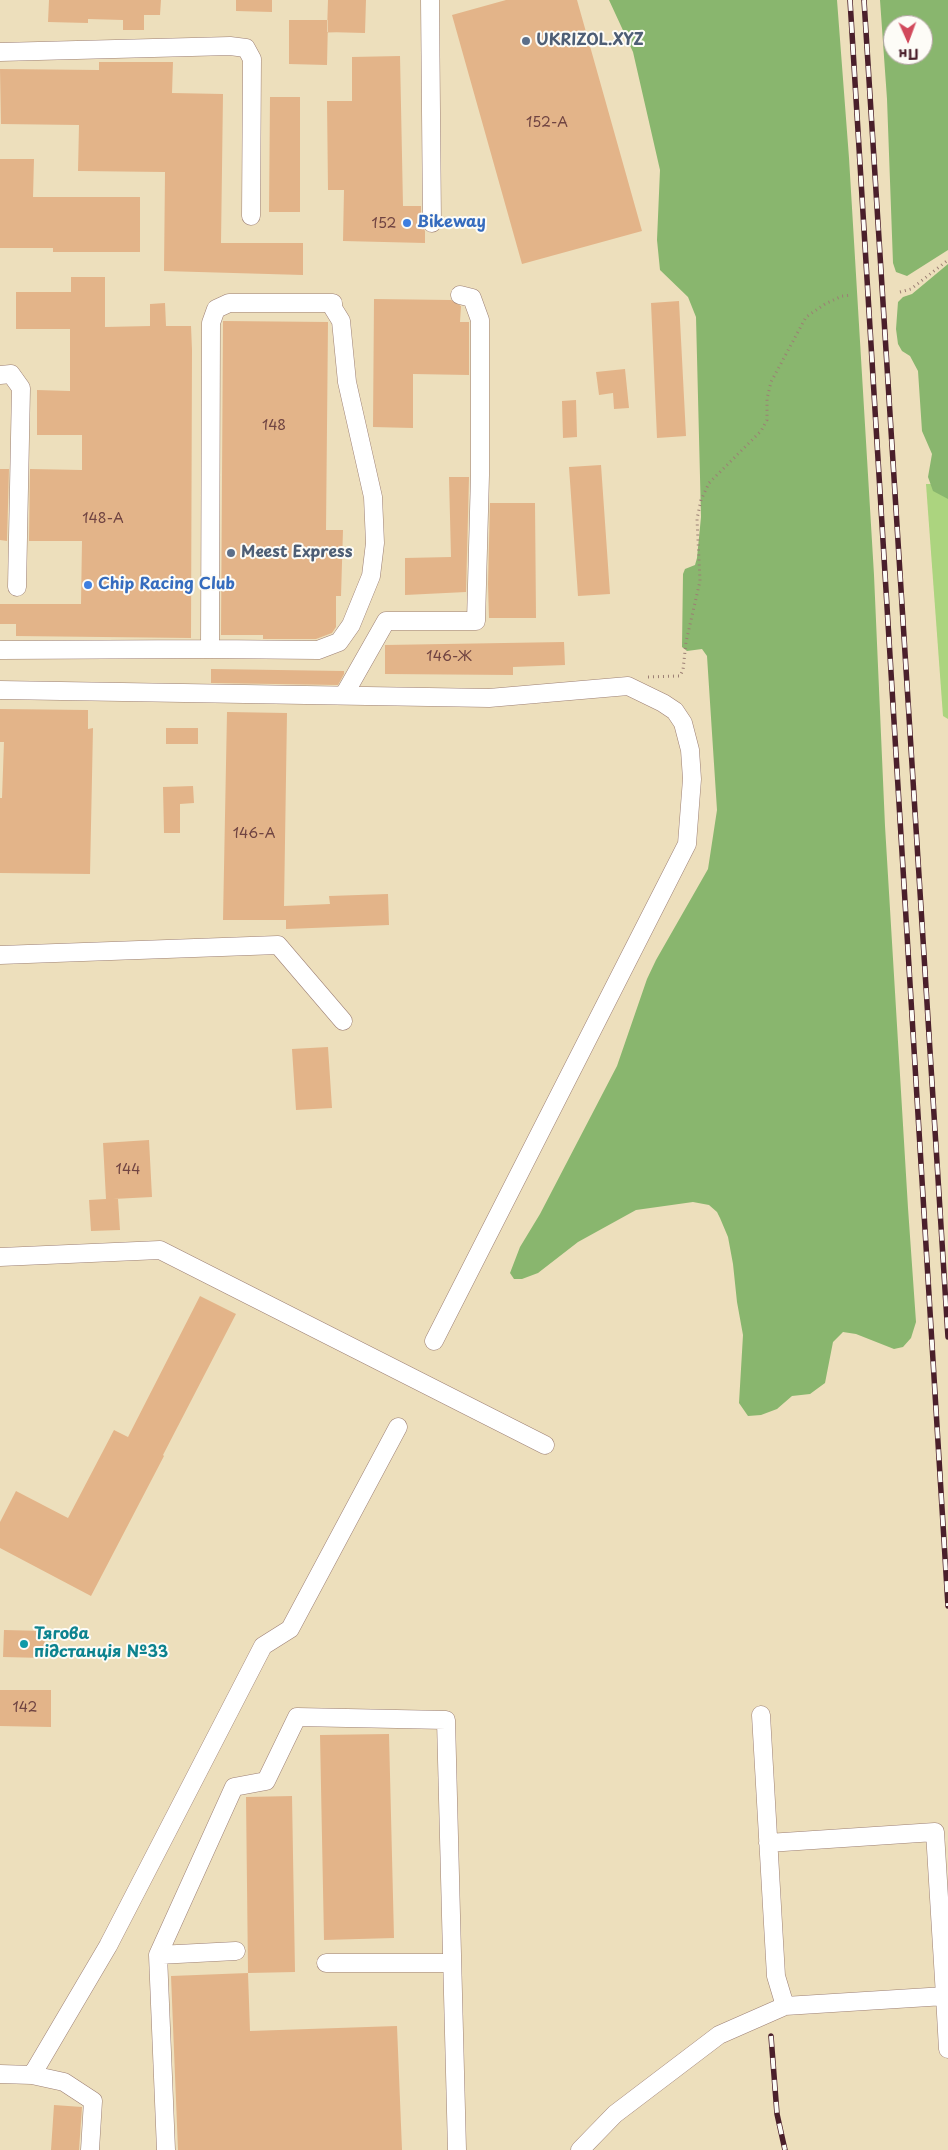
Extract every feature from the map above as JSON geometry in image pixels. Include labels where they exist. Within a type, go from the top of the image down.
[{"type":"lane","points":[[430,0],[432,223]]},
{"type":"lane","points":[[0,52],[230,46],[246,48],[252,59],[251,216]]},
{"type":"lane","points":[[344,696],[386,621],[476,621],[480,475],[480,320],[472,298],[460,295]]},
{"type":"lane","points":[[0,650],[318,650],[339,642],[351,625],[371,576],[375,543],[374,497],[347,382],[341,321],[333,308],[333,303],[229,303],[216,309],[211,323],[210,649]]},
{"type":"lane","points":[[0,375],[11,374],[20,388],[16,587]]},
{"type":"lane","points":[[0,690],[489,698],[628,686],[675,711],[682,723],[690,750],[692,779],[686,844],[434,1341]]},
{"type":"lane","points":[[0,955],[278,945],[343,1021]]},
{"type":"lane","points":[[0,1257],[160,1250],[545,1445]]},
{"type":"lane","points":[[32,2075],[108,1946],[263,1646],[290,1629],[398,1427]]},
{"type":"lane","points":[[761,1715],[776,1976],[785,2006]]},
{"type":"lane","points":[[166,2150],[158,1955],[234,1787],[266,1781],[297,1717],[446,1720],[457,2150]]},
{"type":"lane","points":[[768,1842],[935,1832],[948,2049]]},
{"type":"lane","points":[[158,1955],[236,1951]]},
{"type":"lane","points":[[326,1963],[452,1963]]},
{"type":"lane","points":[[580,2150],[615,2114],[719,2035],[785,2006],[945,1996]]},
{"type":"lane","points":[[0,2074],[32,2075],[64,2082],[93,2101],[90,2150]]},
{"type":"path","points":[[900,292],[912,289],[948,260]]},
{"type":"path","points":[[628,686],[634,680],[645,677],[677,676],[681,674],[700,581],[697,519],[701,500],[709,483],[761,431],[767,420],[767,399],[771,382],[806,317],[842,296],[852,295]]},
{"type":"green space","points":[[609,0],[837,0],[849,158],[874,575],[885,826],[916,1322],[911,1338],[903,1347],[894,1349],[856,1334],[843,1332],[833,1342],[825,1383],[810,1394],[792,1396],[777,1409],[761,1415],[748,1416],[739,1403],[743,1335],[733,1264],[728,1237],[717,1212],[709,1205],[693,1202],[636,1210],[578,1242],[538,1273],[522,1279],[514,1279],[510,1273],[520,1247],[540,1214],[617,1066],[647,979],[656,960],[708,869],[717,810],[707,656],[702,649],[687,651],[682,647],[683,574],[685,569],[695,565],[701,517],[696,317],[688,297],[660,270],[657,240],[660,170],[633,52]]},
{"type":"green space","points":[[880,0],[948,0],[948,250],[907,276],[896,272],[893,263],[885,65],[933,65],[933,15],[883,15],[883,42]]},
{"type":"green space","points":[[948,264],[948,499],[933,491],[928,477],[932,454],[922,431],[918,371],[910,356],[902,351],[898,344],[896,329],[898,302],[903,297],[912,294]]},
{"type":"green space","points":[[926,484],[948,484],[948,719],[943,716]]},
{"type":"building","points":[[49,0],[161,0],[160,15],[144,15],[144,30],[123,30],[123,20],[88,19],[88,23],[48,22]]},
{"type":"building","points":[[236,0],[272,0],[272,12],[236,11]]},
{"type":"building","points":[[328,0],[366,0],[365,33],[327,32]]},
{"type":"building","points":[[506,0],[577,0],[642,231],[522,264],[452,15]]},
{"type":"building","points":[[289,20],[328,20],[327,65],[289,64]]},
{"type":"building","points":[[400,56],[403,206],[421,206],[421,223],[425,231],[425,243],[343,241],[344,190],[328,190],[327,101],[352,101],[352,57]]},
{"type":"building","points":[[99,62],[173,62],[172,93],[223,94],[221,243],[303,243],[303,275],[164,271],[165,172],[78,171],[79,125],[1,124],[0,69],[99,70]]},
{"type":"building","points":[[270,97],[300,97],[300,212],[269,212]]},
{"type":"building","points":[[0,159],[34,159],[33,197],[140,197],[140,252],[53,252],[53,248],[0,248]]},
{"type":"building","points":[[71,277],[105,277],[105,327],[150,326],[150,304],[165,303],[166,326],[191,326],[191,638],[16,636],[16,624],[0,624],[0,604],[81,604],[82,541],[29,541],[30,469],[82,470],[82,435],[37,435],[37,390],[70,391],[70,329],[16,329],[16,292],[71,292]]},
{"type":"building","points":[[374,299],[451,300],[461,306],[460,322],[469,322],[469,375],[413,374],[413,428],[373,427]]},
{"type":"building","points":[[679,301],[686,436],[657,438],[651,303]]},
{"type":"building","points":[[223,321],[328,322],[326,530],[343,530],[341,596],[336,596],[336,627],[332,633],[316,639],[263,639],[263,635],[221,635]]},
{"type":"building","points":[[625,369],[629,408],[614,409],[613,393],[599,395],[596,372]]},
{"type":"building","points":[[576,400],[577,437],[563,438],[562,401]]},
{"type":"building","points":[[601,465],[610,594],[578,596],[569,467]]},
{"type":"building","points":[[0,469],[9,469],[7,541],[0,540]]},
{"type":"building","points":[[449,477],[469,477],[466,592],[405,595],[405,558],[451,557]]},
{"type":"building","points":[[490,503],[535,503],[536,618],[489,618]]},
{"type":"building","points":[[564,642],[565,665],[513,667],[513,675],[385,674],[385,645]]},
{"type":"building","points":[[211,669],[344,671],[344,674],[338,685],[211,683]]},
{"type":"building","points":[[0,709],[88,710],[88,729],[93,728],[90,874],[0,873],[0,798],[2,798],[4,742],[0,742]]},
{"type":"building","points":[[227,712],[287,713],[284,906],[330,904],[329,896],[388,894],[389,925],[286,929],[286,920],[223,920]]},
{"type":"building","points":[[166,728],[198,728],[198,744],[166,744]]},
{"type":"building","points":[[193,786],[194,803],[180,804],[180,833],[164,833],[163,787]]},
{"type":"building","points":[[328,1047],[332,1108],[296,1110],[292,1049]]},
{"type":"building","points":[[149,1140],[152,1197],[113,1199],[118,1199],[120,1230],[91,1231],[89,1200],[106,1199],[103,1143]]},
{"type":"building","points":[[200,1296],[236,1314],[91,1596],[0,1548],[0,1522],[16,1491],[68,1518],[114,1430],[128,1437]]},
{"type":"building","name":"Тягова пiдстанцiя №33","points":[[4,1630],[45,1631],[44,1658],[3,1657]]},
{"type":"building","points":[[0,1690],[51,1690],[51,1727],[0,1726]]},
{"type":"building","points":[[389,1734],[394,1938],[324,1940],[320,1735]]},
{"type":"building","points":[[292,1796],[295,1972],[248,1973],[246,1797]]},
{"type":"building","points":[[248,1973],[250,2031],[397,2026],[402,2150],[178,2150],[171,1976]]},
{"type":"building","points":[[54,2105],[82,2107],[79,2150],[51,2150]]},
{"type":"railway","points":[[850,0],[948,1606]]},
{"type":"railway","points":[[864,0],[948,1337]]},
{"type":"railway","points":[[771,2036],[777,2114],[785,2150]]},
{"type":"place","name":"UKRIZOL.XYZ","points":[[526,41]]},
{"type":"place","name":"Bikeway","points":[[407,223]]},
{"type":"place","name":"Meest Express","points":[[231,553]]},
{"type":"place","name":"Chip Racing Club","points":[[88,585]]},
{"type":"place","name":"Тягова пiдстанцiя №33","points":[[24,1644]]}]
